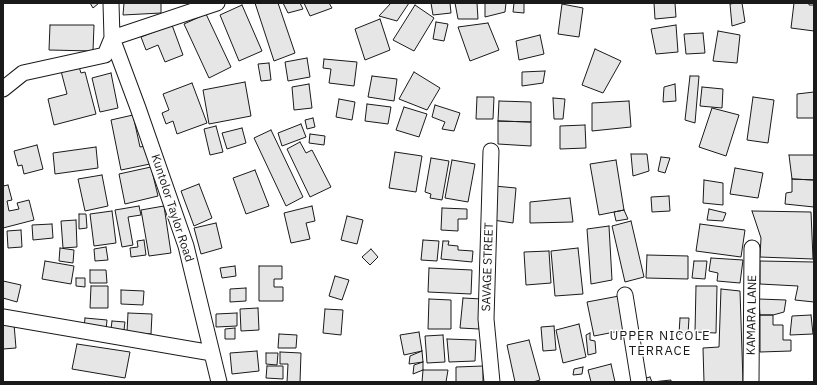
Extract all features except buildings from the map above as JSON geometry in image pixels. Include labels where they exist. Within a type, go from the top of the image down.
[{"type":"street","points":[[3,89],[24,73],[105,55],[112,38],[111,3]]},
{"type":"street","points":[[112,38],[217,3]]},
{"type":"street","name":"Kuntolor Taylor Road","points":[[112,38],[186,246],[219,382]]},
{"type":"street","name":"SAVAGE STREET","points":[[492,151],[486,319],[492,382]]},
{"type":"street","name":"KAMARA LANE","points":[[751,382],[752,248]]},
{"type":"street","points":[[625,295],[639,382]]},
{"type":"street","points":[[3,317],[212,353]]},
{"type":"district","name":"UPPER NICOLE TERRACE","points":[[660,344]]}]
